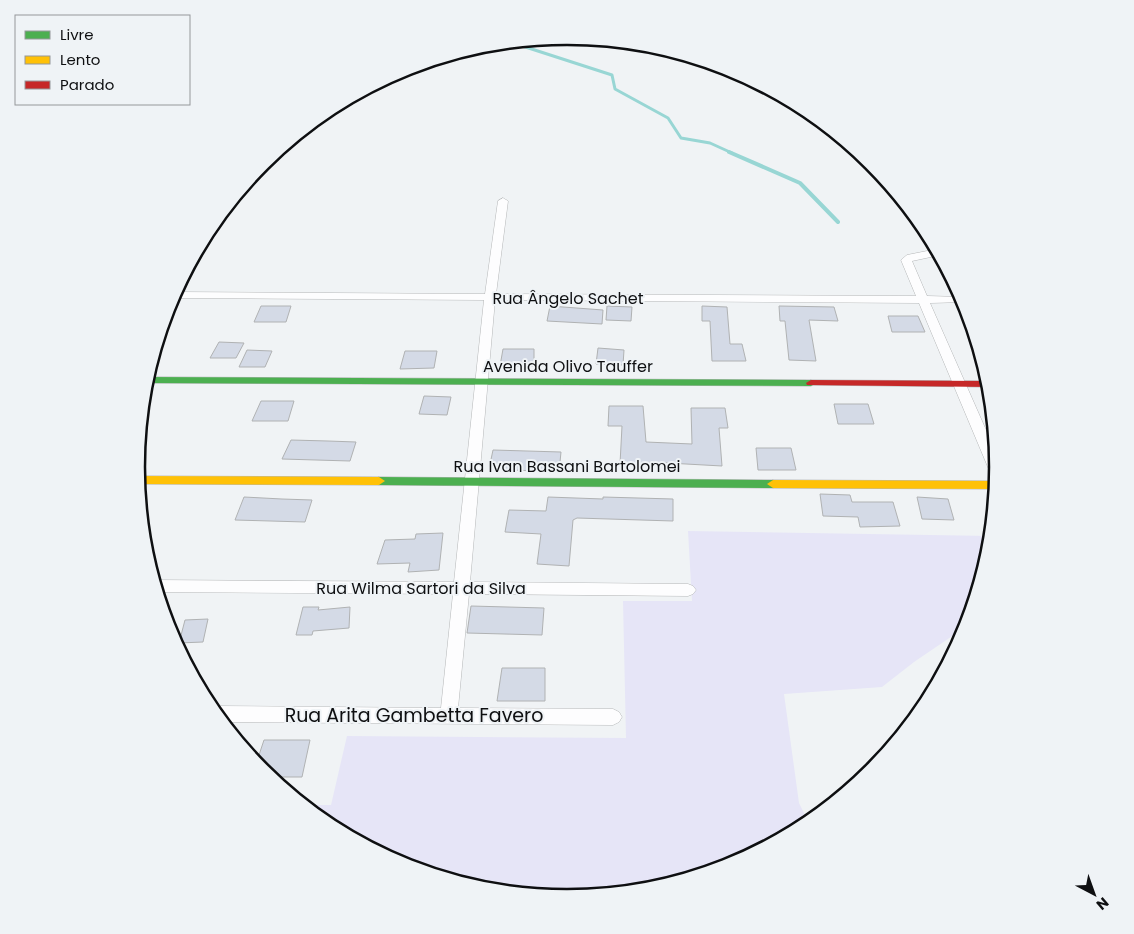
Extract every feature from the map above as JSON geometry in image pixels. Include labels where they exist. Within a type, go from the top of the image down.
[{"type":"street","points":[[449,715],[490,297],[503,201]]},
{"type":"street","points":[[930,253],[911,257],[906,260],[988,452]]},
{"type":"street","name":"Rua Ângelo Sachet","points":[[182,295],[954,300]]},
{"type":"street","name":"Avenida Olivo Tauffer","points":[[154,380],[981,384]]},
{"type":"street","name":"Rua Ivan Bassani Bartolomei","points":[[145,480],[988,485]]},
{"type":"street","name":"Rua Wilma Sartori da Silva","points":[[162,586],[688,590]]},
{"type":"street","name":"Rua Arita Gambetta Favero","points":[[225,714],[613,717]]},
{"type":"shaded area","points":[[688,531],[983,536],[975,576],[967,603],[954,635],[882,687],[784,694],[799,803],[805,815],[778,832],[728,857],[676,875],[622,885],[567,889],[512,885],[458,875],[406,857],[356,832],[314,805],[331,805],[347,736],[626,738],[623,601],[692,601]]},
{"type":"building","points":[[261,306],[291,306],[286,322],[254,322]]},
{"type":"building","points":[[550,306],[603,310],[602,324],[547,321]]},
{"type":"building","points":[[607,306],[632,307],[631,321],[606,320]]},
{"type":"building","points":[[702,306],[727,307],[730,344],[742,344],[746,361],[712,361],[710,321],[702,321]]},
{"type":"building","points":[[779,306],[834,307],[838,321],[809,320],[816,361],[789,360],[785,321],[780,321]]},
{"type":"building","points":[[888,316],[918,316],[925,332],[892,332]]},
{"type":"building","points":[[219,342],[244,343],[236,358],[210,358]]},
{"type":"building","points":[[598,348],[624,350],[623,365],[596,364]]},
{"type":"building","points":[[503,349],[534,349],[534,366],[500,366]]},
{"type":"building","points":[[247,350],[272,351],[265,367],[239,367]]},
{"type":"building","points":[[405,351],[437,351],[434,368],[400,369]]},
{"type":"building","points":[[424,396],[451,397],[447,415],[419,414]]},
{"type":"building","points":[[261,401],[294,401],[288,421],[252,421]]},
{"type":"building","points":[[834,404],[868,404],[874,424],[838,424]]},
{"type":"building","points":[[609,406],[643,406],[646,442],[692,444],[691,408],[725,408],[728,428],[719,428],[722,466],[650,462],[650,465],[620,464],[622,426],[608,426]]},
{"type":"building","points":[[291,440],[356,442],[350,461],[282,459]]},
{"type":"building","points":[[756,448],[791,448],[796,470],[758,470]]},
{"type":"building","points":[[493,450],[561,452],[559,472],[489,469]]},
{"type":"building","points":[[820,494],[850,495],[852,502],[893,502],[900,526],[860,527],[858,517],[823,516]]},
{"type":"building","points":[[244,497],[312,500],[305,522],[235,520]]},
{"type":"building","points":[[548,497],[673,499],[673,521],[577,518],[573,520],[569,566],[537,564],[541,534],[505,532],[509,510],[546,511]]},
{"type":"building","points":[[917,497],[948,499],[954,520],[922,519]]},
{"type":"building","points":[[443,533],[439,570],[408,572],[410,563],[377,564],[385,540],[415,539],[416,534]]},
{"type":"building","points":[[471,606],[544,608],[542,635],[467,633]]},
{"type":"building","points":[[303,607],[319,607],[318,610],[350,607],[349,628],[313,631],[312,635],[296,635]]},
{"type":"building","points":[[208,619],[203,642],[184,643],[181,636],[185,620]]},
{"type":"building","points":[[502,668],[545,668],[545,701],[497,701]]},
{"type":"building","points":[[264,740],[310,740],[302,777],[282,777],[259,755]]},
{"type":"waterway","points":[[527,47],[612,75],[615,89],[668,118],[681,138],[710,143],[732,153]]},
{"type":"waterway","points":[[729,152],[800,183],[838,222]]},
{"type":"traffic: fast","points":[[154,380],[811,383]]},
{"type":"traffic: fast","points":[[379,481],[773,484]]},
{"type":"traffic: slow","points":[[145,480],[379,481]]},
{"type":"traffic: slow","points":[[773,484],[988,485]]},
{"type":"traffic: jam","points":[[811,383],[981,384]]}]
